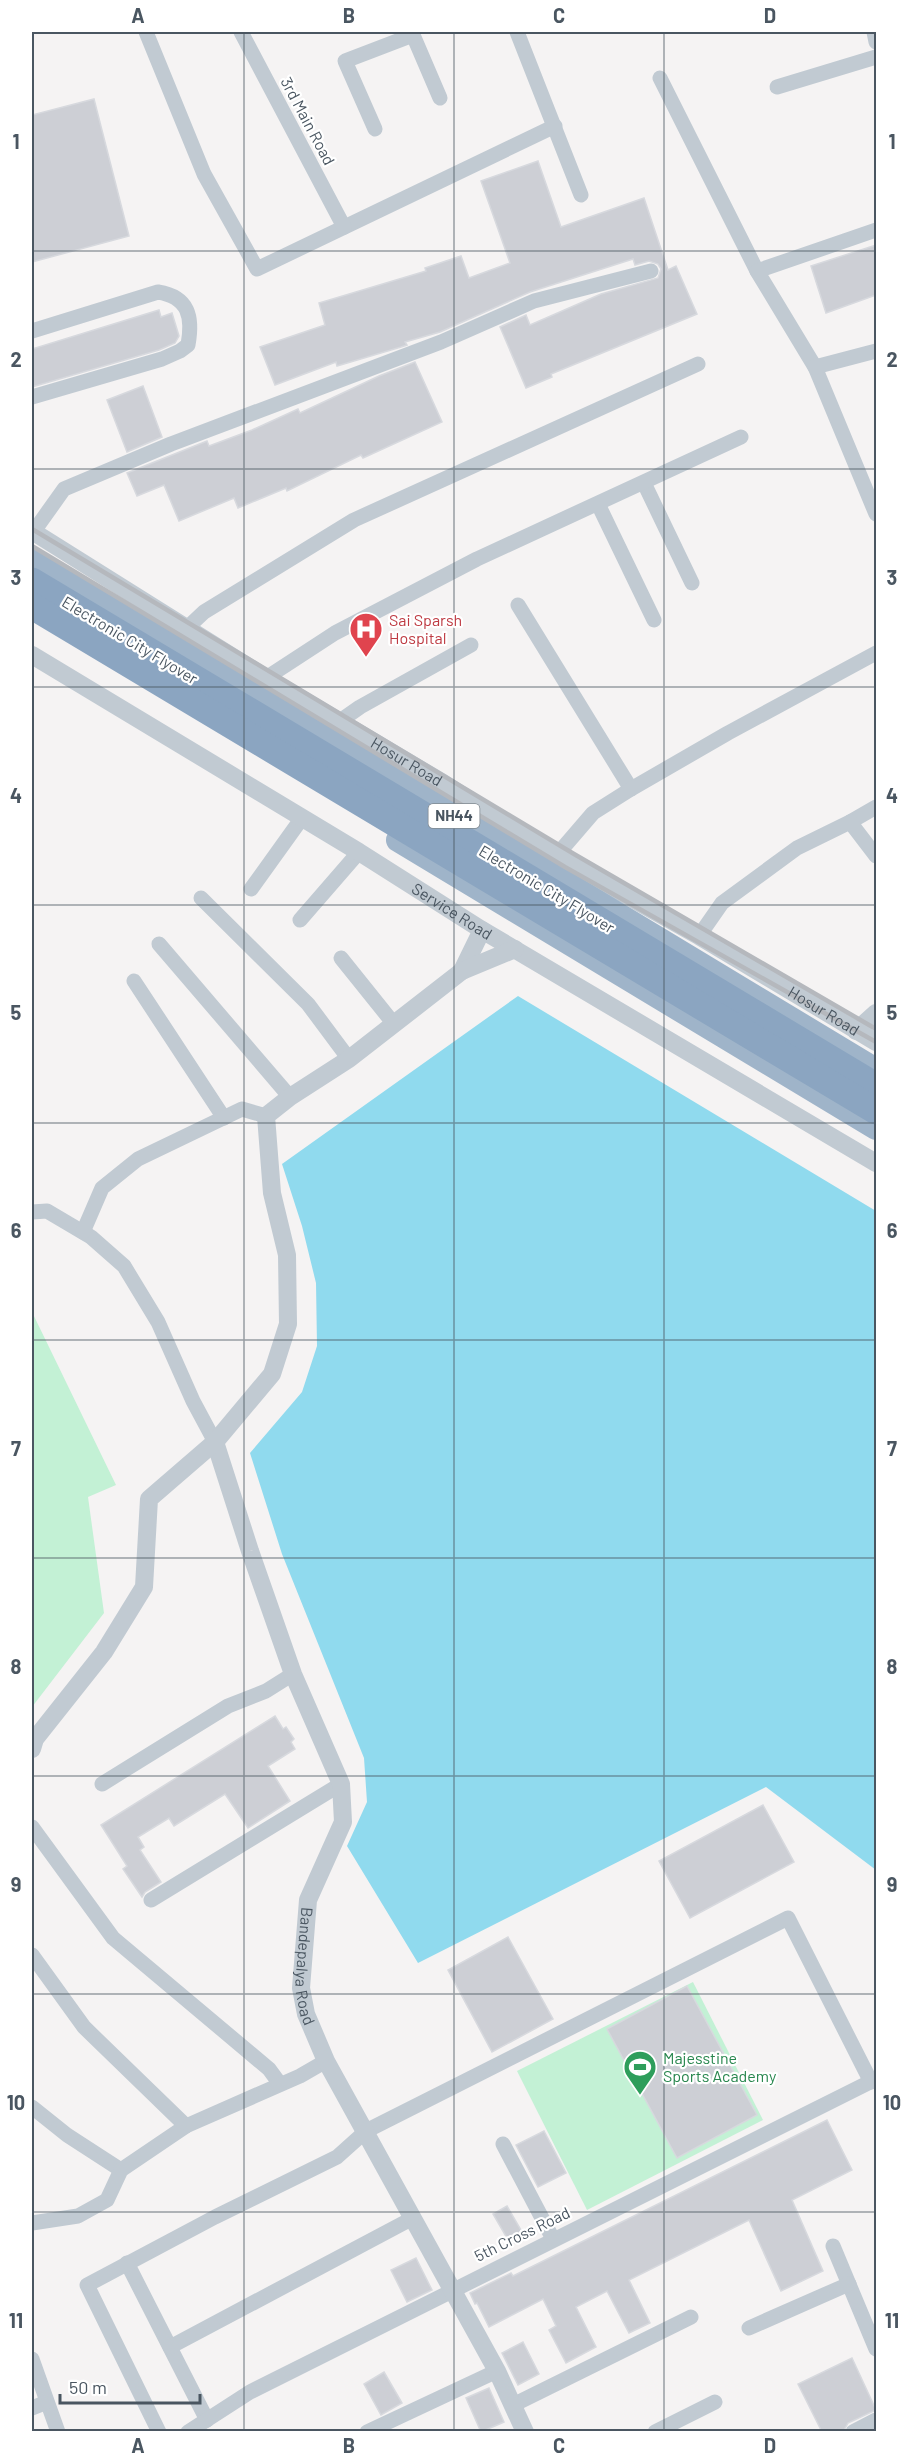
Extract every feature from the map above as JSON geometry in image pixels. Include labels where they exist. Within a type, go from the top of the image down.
[{"type":"highway","name":"Hosur Road","points":[[32,561],[557,868],[876,1070]]},
{"type":"highway","name":"Electronic City Flyover","points":[[32,581],[876,1086]]},
{"type":"highway","name":"Electronic City Flyover","points":[[32,606],[876,1112]]},
{"type":"highway","points":[[32,620],[876,1128]]},
{"type":"highway","points":[[532,921],[557,868]]},
{"type":"street","points":[[146,32],[204,174],[257,269],[555,126]]},
{"type":"street","name":"3rd Main Road","points":[[241,32],[344,227]]},
{"type":"street","points":[[517,32],[581,195]]},
{"type":"street","points":[[874,32],[876,42]]},
{"type":"street","points":[[375,129],[345,61],[416,33],[440,98]]},
{"type":"street","points":[[777,87],[876,57]]},
{"type":"street","points":[[660,78],[757,271],[815,367],[876,514]]},
{"type":"street","points":[[757,271],[876,230]]},
{"type":"street","points":[[32,532],[64,489],[160,448],[441,342],[534,302],[651,271]]},
{"type":"street","points":[[32,331],[158,292],[173,294],[186,308],[191,327],[188,345],[162,359],[32,397]]},
{"type":"street","points":[[815,367],[876,351]]},
{"type":"street","points":[[187,628],[204,612],[354,520],[698,364]]},
{"type":"street","points":[[266,678],[335,633],[477,559],[741,438]]},
{"type":"street","points":[[644,483],[692,583]]},
{"type":"street","points":[[598,504],[654,620]]},
{"type":"street","name":"Hosur Road","points":[[32,532],[266,678],[443,783],[557,868],[699,936],[876,1042]]},
{"type":"street","points":[[518,605],[631,789]]},
{"type":"street","points":[[340,721],[360,706],[471,645]]},
{"type":"street","points":[[557,868],[593,813],[728,733],[876,653]]},
{"type":"street","name":"Service Road","points":[[32,655],[358,852],[482,930],[876,1162]]},
{"type":"street","points":[[699,936],[722,903],[796,848],[876,807]]},
{"type":"street","points":[[251,889],[302,818]]},
{"type":"street","points":[[850,822],[876,856]]},
{"type":"street","points":[[300,920],[358,852]]},
{"type":"street","points":[[201,898],[308,1004],[349,1059]]},
{"type":"street","points":[[462,971],[482,930]]},
{"type":"street","points":[[159,944],[290,1097]]},
{"type":"street","points":[[266,1116],[290,1097],[349,1059],[462,971],[515,949]]},
{"type":"street","points":[[341,958],[394,1024]]},
{"type":"street","points":[[134,981],[224,1118]]},
{"type":"street","points":[[856,1030],[876,1013]]},
{"type":"street","points":[[83,1232],[102,1188],[138,1159],[242,1109],[266,1116]]},
{"type":"street","points":[[32,1749],[35,1739],[104,1652],[144,1587],[149,1499],[215,1442],[272,1374],[288,1324],[287,1255],[272,1193],[266,1116]]},
{"type":"street","points":[[32,1212],[47,1211],[83,1232],[124,1266],[158,1322],[193,1401],[215,1442]]},
{"type":"street","name":"Bandepalya Road","points":[[215,1442],[293,1674],[341,1784],[343,1822],[308,1900],[302,1989],[306,2014],[326,2061],[497,2371],[525,2432]]},
{"type":"street","points":[[102,1784],[228,1706],[266,1691],[293,1674]]},
{"type":"street","points":[[151,1900],[341,1784]]},
{"type":"street","points":[[32,1827],[113,1938],[269,2069],[280,2084]]},
{"type":"street","points":[[159,2432],[87,2285],[338,2157],[366,2131],[788,1918],[874,2080]]},
{"type":"street","points":[[32,1955],[84,2027],[186,2126]]},
{"type":"street","points":[[32,2223],[78,2216],[107,2200],[121,2170],[186,2126],[326,2061]]},
{"type":"street","name":"5th Cross Road","points":[[188,2432],[250,2392],[874,2080]]},
{"type":"street","points":[[32,2107],[67,2135],[121,2170]]},
{"type":"street","points":[[503,2144],[553,2239]]},
{"type":"street","points":[[170,2347],[413,2218]]},
{"type":"street","points":[[833,2246],[876,2349]]},
{"type":"street","points":[[128,2263],[207,2420]]},
{"type":"street","points":[[749,2328],[849,2284]]},
{"type":"street","points":[[513,2405],[691,2317]]},
{"type":"street","points":[[32,2359],[58,2432]]},
{"type":"street","points":[[367,2432],[497,2371]]},
{"type":"street","points":[[32,2408],[47,2402]]},
{"type":"street","points":[[655,2432],[714,2402]]},
{"type":"street","points":[[853,2432],[876,2420]]},
{"type":"green space","points":[[32,1312],[116,1485],[88,1497],[104,1613],[32,1707]]},
{"type":"green space","name":"Majesstine Sports Academy","points":[[693,1982],[763,2120],[587,2210],[517,2071]]},
{"type":"water","points":[[518,996],[876,1211],[876,1870],[766,1787],[418,1963],[347,1846],[367,1802],[364,1758],[282,1554],[250,1453],[302,1392],[317,1346],[316,1283],[302,1226],[282,1164]]},
{"type":"building","points":[[94,99],[129,236],[32,262],[32,115]]},
{"type":"building","points":[[538,161],[561,227],[644,198],[668,270],[676,266],[697,314],[551,374],[552,377],[526,388],[500,327],[526,315],[530,325],[601,294],[658,278],[661,269],[658,264],[649,261],[635,265],[633,259],[530,292],[440,332],[405,342],[407,345],[337,366],[336,362],[275,385],[260,347],[325,325],[319,303],[426,271],[425,268],[461,256],[469,278],[510,263],[481,181]]},
{"type":"building","points":[[876,245],[876,295],[826,313],[811,266]]},
{"type":"building","points":[[159,310],[161,317],[172,313],[179,336],[175,343],[159,350],[32,387],[32,349]]},
{"type":"building","points":[[415,362],[442,422],[363,458],[361,455],[287,491],[286,488],[238,508],[234,498],[179,521],[164,485],[137,496],[127,473],[207,441],[209,446],[252,430],[298,409],[300,413]]},
{"type":"building","points":[[143,386],[162,437],[127,452],[107,400]]},
{"type":"building","points":[[275,1716],[283,1729],[286,1727],[294,1739],[291,1742],[295,1749],[268,1766],[290,1801],[248,1828],[225,1794],[174,1826],[169,1818],[138,1837],[144,1847],[140,1850],[161,1882],[145,1892],[142,1897],[123,1869],[127,1866],[101,1825]]},
{"type":"building","points":[[763,1805],[794,1862],[690,1918],[659,1861]]},
{"type":"building","points":[[508,1937],[553,2019],[492,2052],[448,1970]]},
{"type":"building","points":[[687,1986],[757,2115],[677,2158],[607,2029]]},
{"type":"building","points":[[827,2120],[852,2170],[792,2200],[823,2271],[781,2291],[749,2220],[629,2280],[650,2323],[629,2333],[607,2291],[576,2307],[596,2347],[566,2363],[549,2330],[556,2326],[543,2299],[489,2327],[477,2303],[475,2304],[470,2293],[511,2273],[513,2276]]},
{"type":"building","points":[[544,2131],[566,2173],[538,2187],[516,2145]]},
{"type":"building","points":[[507,2206],[525,2237],[511,2245],[493,2214]]},
{"type":"building","points":[[416,2258],[432,2290],[407,2302],[391,2270]]},
{"type":"building","points":[[523,2342],[539,2374],[518,2385],[502,2353]]},
{"type":"building","points":[[852,2358],[876,2410],[848,2423],[843,2432],[822,2432],[798,2384]]},
{"type":"building","points":[[384,2372],[402,2403],[381,2415],[364,2384]]},
{"type":"building","points":[[489,2388],[504,2422],[481,2432],[466,2398]]},
{"type":"railway","points":[[32,529],[574,854],[876,1029]]},
{"type":"railway","points":[[32,546],[565,867],[876,1042]]},
{"type":"place","name":"Sai Sparsh Hospital","points":[[366,658]]},
{"type":"place","name":"Majesstine Sports Academy","points":[[640,2096]]}]
